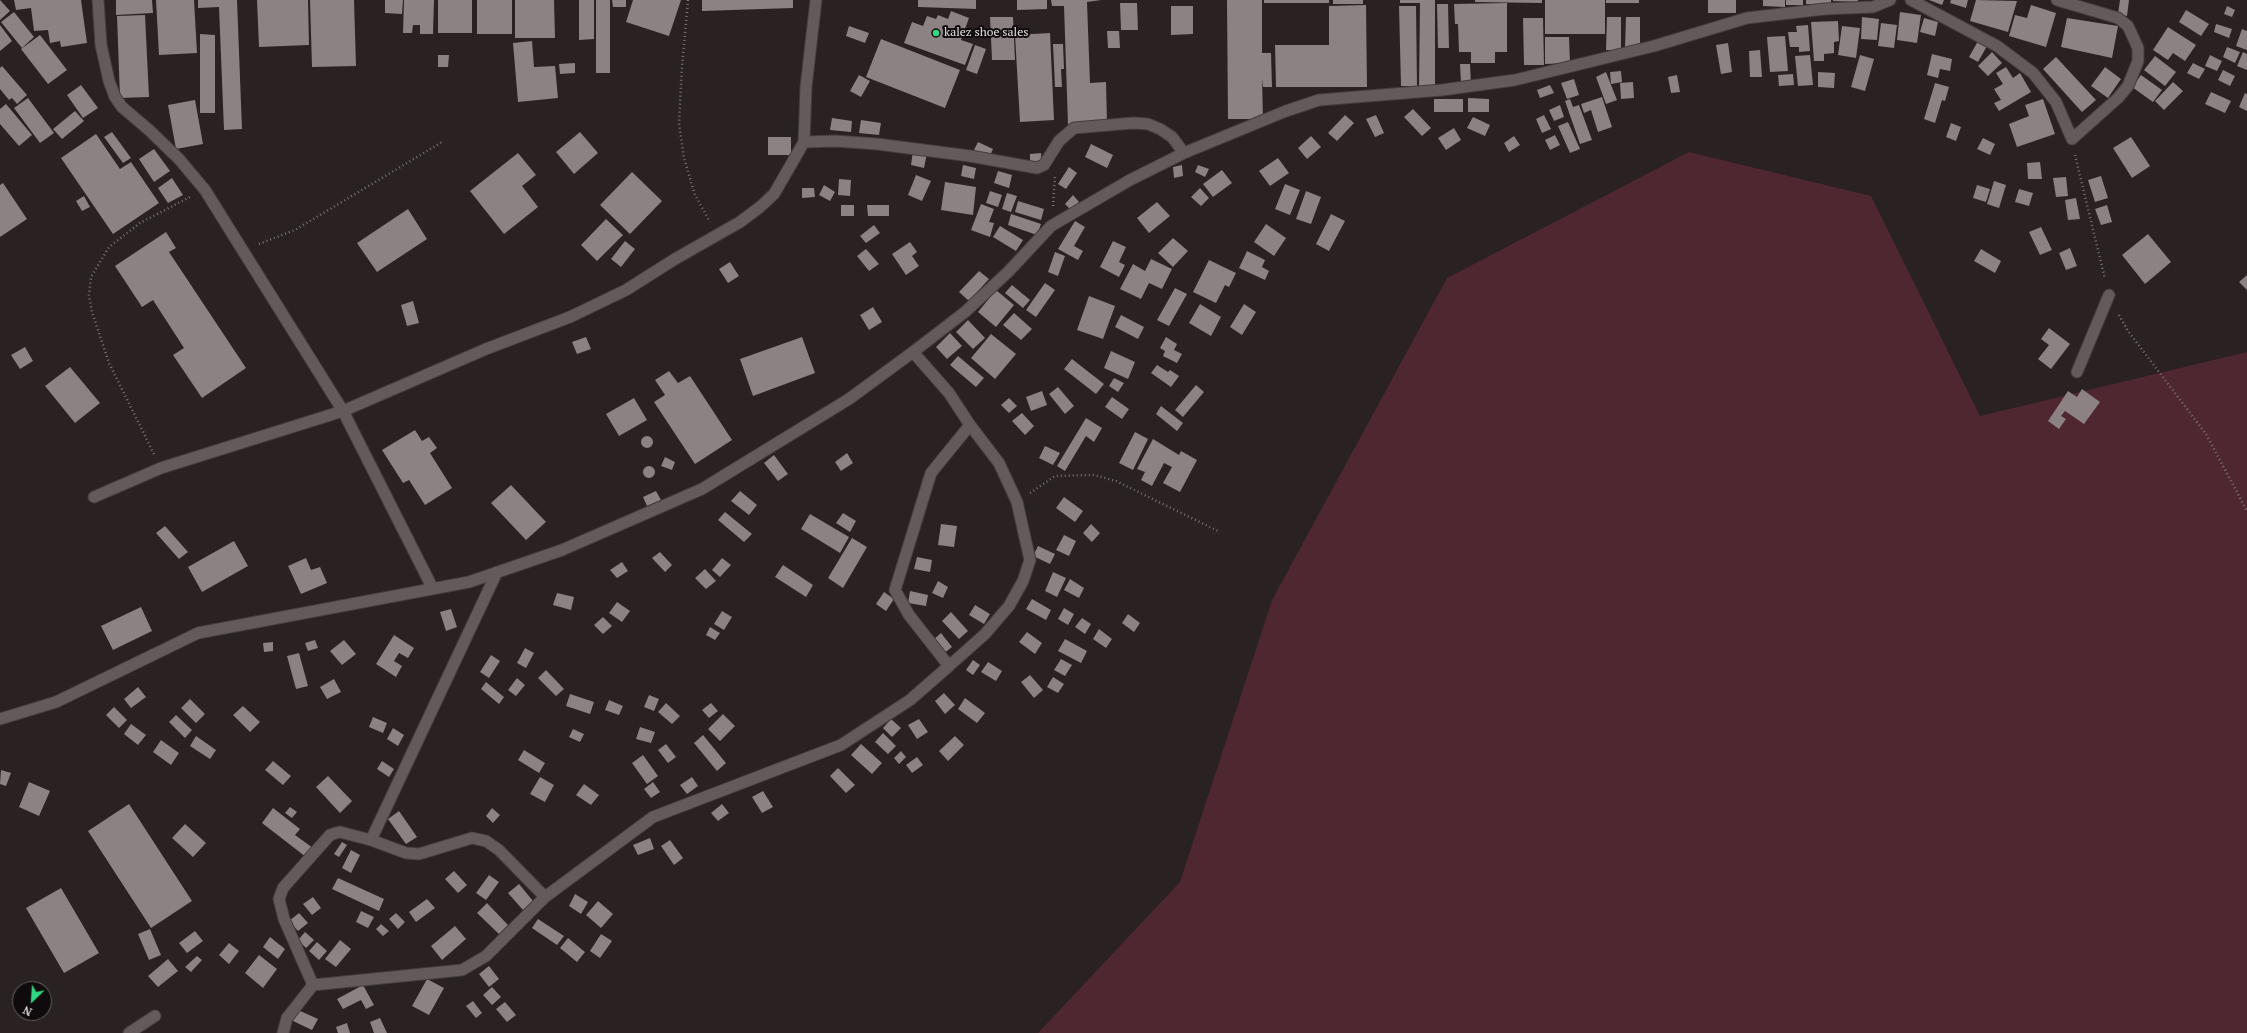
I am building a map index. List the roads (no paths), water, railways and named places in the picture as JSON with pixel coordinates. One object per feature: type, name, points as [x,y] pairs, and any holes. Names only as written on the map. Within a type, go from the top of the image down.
[{"type":"street","points":[[98,0],[101,45],[109,81],[115,97],[122,107],[149,130],[179,160],[205,190],[343,411],[433,589]]},
{"type":"street","points":[[94,497],[161,468],[343,411],[486,349],[577,313],[626,290],[717,234],[740,222],[774,194],[804,142],[806,87],[816,0]]},
{"type":"street","points":[[0,718],[56,702],[198,633],[469,582],[562,550],[702,489],[849,399],[913,352],[965,312],[1010,271],[1051,226],[1130,180],[1184,153],[1286,111],[1319,100],[1442,90],[1515,80],[1654,46],[1747,18],[1825,8],[1873,7],[1890,0]]},
{"type":"street","points":[[1911,0],[1998,46],[2033,73],[2056,102],[2072,139],[2118,98],[2128,86],[2138,61],[2138,48],[2128,26],[2118,18],[2057,0]]},
{"type":"street","points":[[804,142],[835,141],[877,144],[970,156],[1037,168],[1044,165],[1059,141],[1074,128],[1133,123],[1148,124],[1160,129],[1172,137],[1184,153]]},
{"type":"street","points":[[2078,372],[2109,295]]},
{"type":"street","points":[[283,1033],[287,1018],[313,985],[462,970],[486,956],[545,897],[653,817],[841,744],[910,700],[985,634],[1009,606],[1023,581],[1030,560],[1017,502],[999,463],[970,425],[949,393],[913,352]]},
{"type":"street","points":[[949,666],[909,615],[895,590],[931,473],[970,425]]},
{"type":"street","points":[[371,840],[497,572]]},
{"type":"street","points":[[313,985],[280,908],[279,898],[283,888],[330,835],[340,832],[371,840],[406,853],[419,854],[472,838],[486,841],[499,850],[545,897]]},
{"type":"street","points":[[129,1033],[155,1016]]},
{"type":"place","name":"kalez shoe sales","points":[[936,33]]}]
